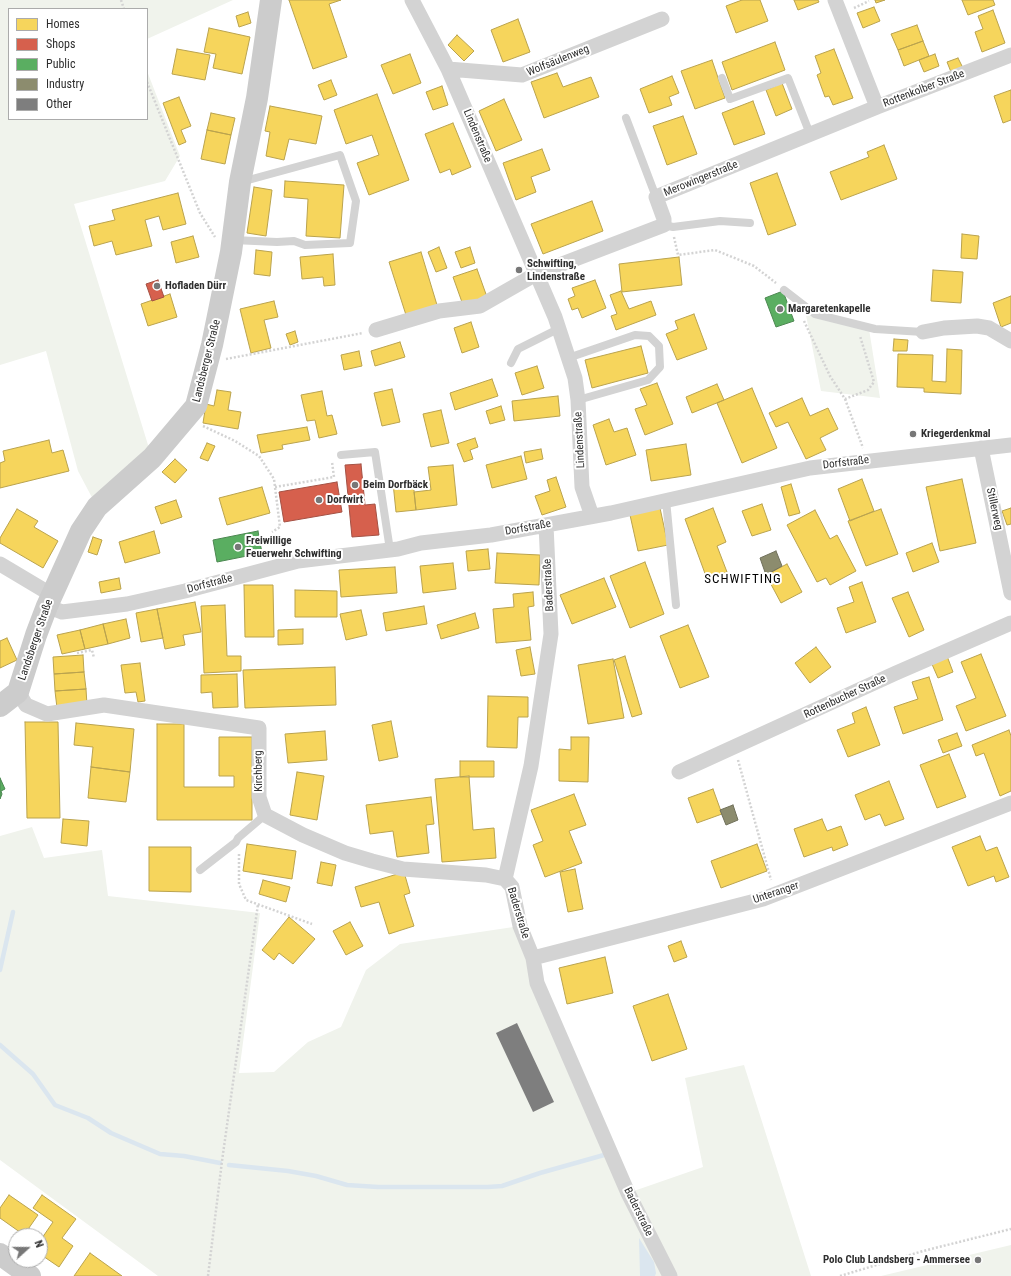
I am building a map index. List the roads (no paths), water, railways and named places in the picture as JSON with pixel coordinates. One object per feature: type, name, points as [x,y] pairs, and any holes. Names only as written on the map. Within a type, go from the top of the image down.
[{"type":"street","name":"Lindenstraße","points":[[412,0],[448,69],[558,329],[575,378],[578,400],[582,487],[592,516]]},
{"type":"street","name":"Rottenkolber Straße","points":[[835,0],[877,107],[1011,55]]},
{"type":"street","name":"Landsberger Straße","points":[[18,692],[36,635],[49,601],[81,531],[97,507],[152,458],[196,406],[208,360],[232,246],[240,182],[272,2]]},
{"type":"street","name":"Wolfsäulenweg","points":[[448,69],[522,75],[662,19]]},
{"type":"street","name":"Merowingerstraße","points":[[664,225],[664,219],[656,197],[877,107]]},
{"type":"street","points":[[376,330],[439,311],[480,306],[536,274],[664,225]]},
{"type":"street","points":[[924,332],[944,328],[977,326],[989,328],[1011,341]]},
{"type":"street","name":"Dorfstraße","points":[[0,564],[62,612],[127,604],[185,591],[298,561],[390,550],[436,541],[491,535],[546,526],[810,468],[1011,445]]},
{"type":"street","name":"Stillerweg","points":[[981,448],[1011,594]]},
{"type":"street","name":"Baderstraße","points":[[546,526],[551,634],[531,766],[505,879],[512,887],[520,926],[533,958],[537,983],[628,1193],[670,1276]]},
{"type":"street","name":"Rottenbucher Straße","points":[[679,772],[896,673],[1011,623]]},
{"type":"street","points":[[0,706],[18,692]]},
{"type":"street","name":"Kirchberg","points":[[18,692],[26,705],[47,714],[104,705],[259,728],[259,797],[265,815]]},
{"type":"street","name":"Unteranger","points":[[533,958],[763,899],[1011,803]]},
{"type":"street","points":[[265,815],[303,835],[345,853],[372,861],[403,869],[486,874],[505,879]]},
{"type":"street","points":[[0,1254],[30,1276]]},
{"type":"lane","points":[[722,78],[730,99],[788,78],[810,134]]},
{"type":"lane","points":[[626,118],[656,197]]},
{"type":"lane","points":[[232,246],[294,241],[305,245],[350,243],[356,201],[340,155],[240,182]]},
{"type":"lane","points":[[664,225],[673,227],[720,221],[750,223]]},
{"type":"lane","points":[[784,290],[815,314],[875,329],[924,332]]},
{"type":"lane","points":[[511,362],[518,349],[558,329]]},
{"type":"lane","points":[[568,358],[635,335],[649,336],[659,346],[660,367],[648,380],[578,400]]},
{"type":"lane","points":[[341,455],[376,452],[390,550]]},
{"type":"lane","points":[[666,500],[676,605]]},
{"type":"lane","points":[[200,870],[236,842],[238,838],[265,815]]},
{"type":"waterway","points":[[0,970],[13,912]]},
{"type":"waterway","points":[[0,1045],[33,1074],[55,1105],[88,1118],[111,1133],[160,1154],[184,1156],[220,1163]]},
{"type":"waterway","points":[[229,1165],[288,1171],[316,1176],[347,1185],[378,1187],[488,1187],[502,1186],[540,1173],[604,1155]]},
{"type":"place","name":"Schwifting, Lindenstraße","points":[[519,270]]},
{"type":"place","name":"Hofladen Dürr","points":[[157,286]]},
{"type":"place","name":"Margaretenkapelle","points":[[780,309]]},
{"type":"place","name":"Kriegerdenkmal","points":[[913,434]]},
{"type":"place","name":"Beim Dorfbäck","points":[[355,485]]},
{"type":"place","name":"Dorfwirt","points":[[319,500]]},
{"type":"place","name":"Freiwillige Feuerwehr Schwifting","points":[[238,547]]},
{"type":"place","name":"Polo Club Landsberg - Ammersee","points":[[978,1260]]},
{"type":"district","name":"SCHWIFTING","points":[[743,580]]}]
